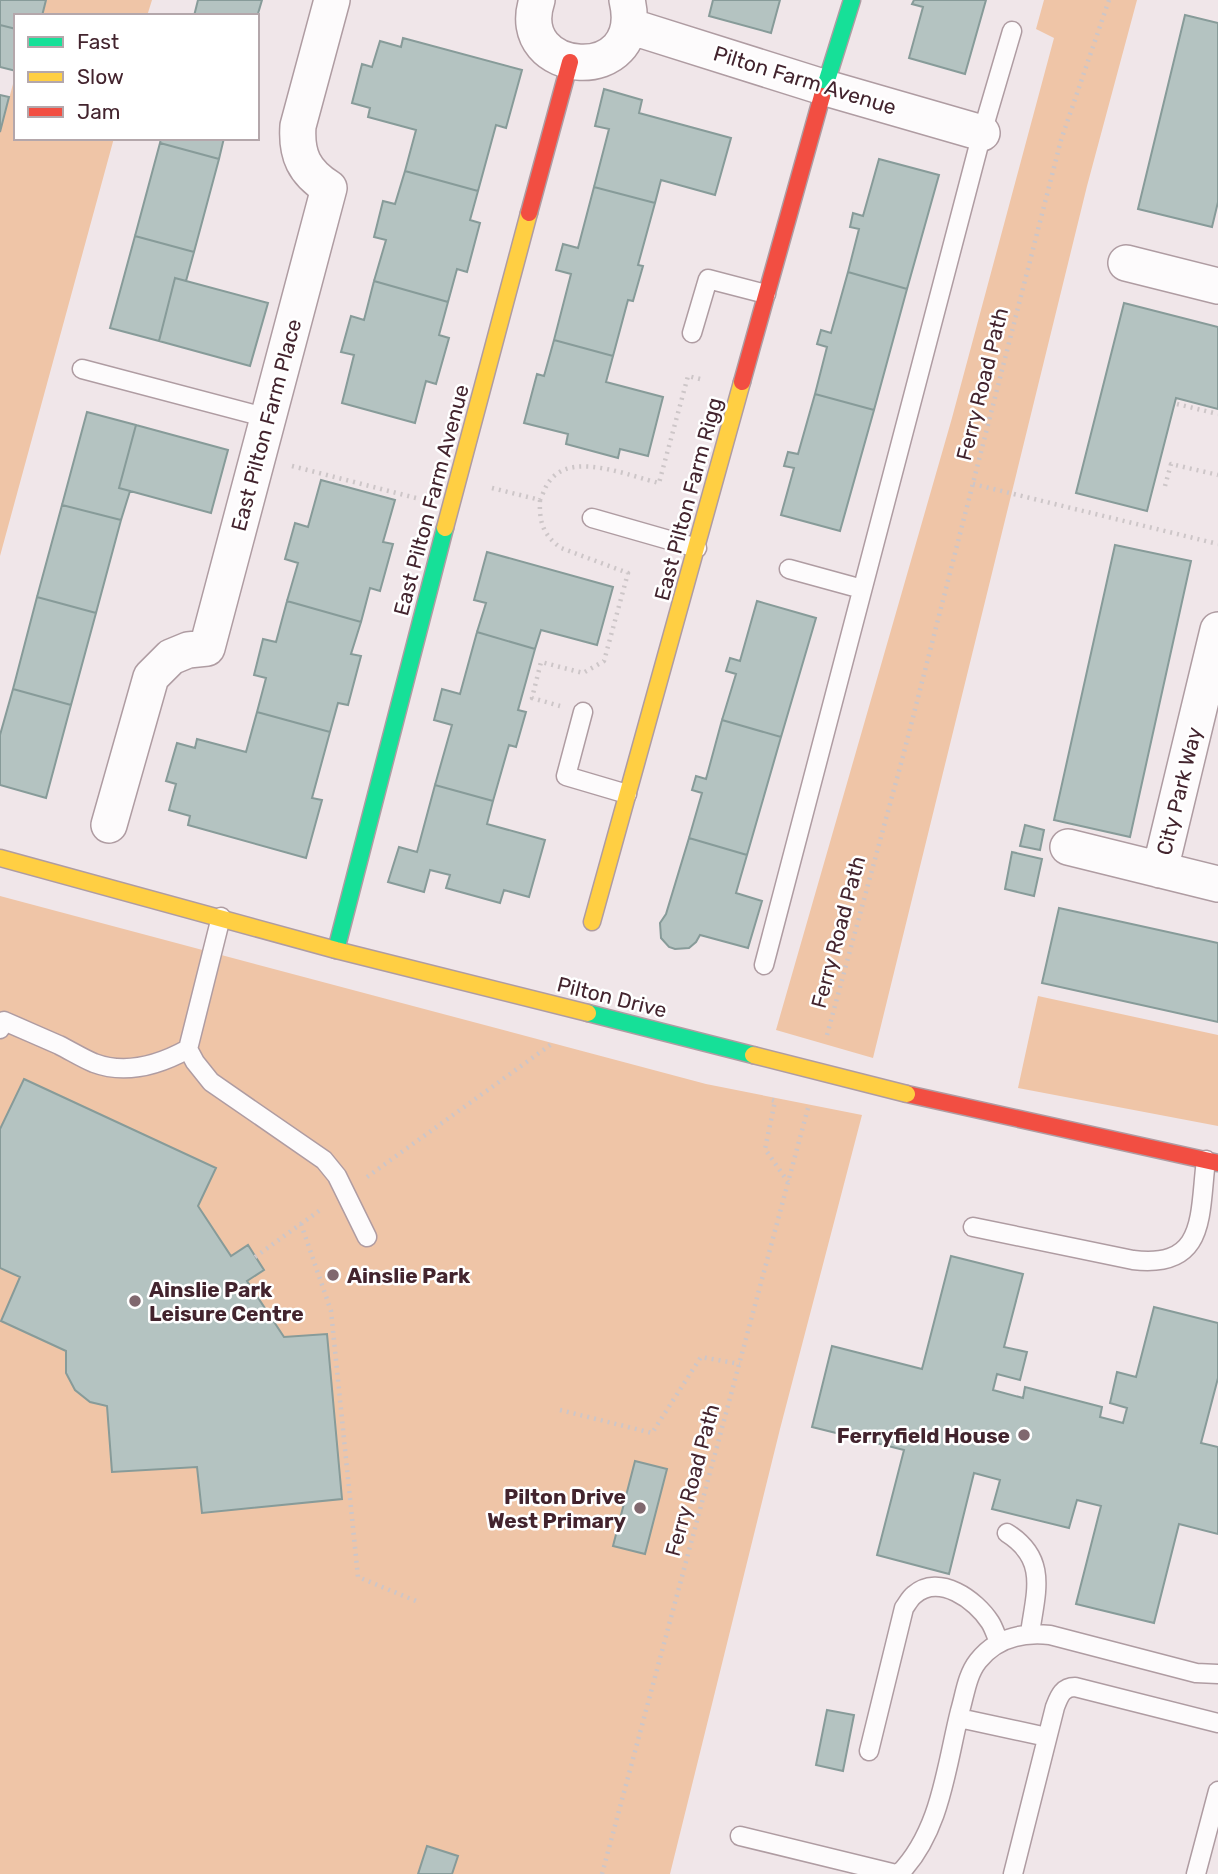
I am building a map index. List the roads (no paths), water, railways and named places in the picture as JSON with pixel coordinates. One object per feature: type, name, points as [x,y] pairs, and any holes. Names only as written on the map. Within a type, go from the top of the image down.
[{"type":"street","name":"East Pilton Farm Place","points":[[109,825],[151,677],[171,657],[188,650],[207,648],[329,188],[308,170],[299,155],[297,143],[298,126],[332,0]]},
{"type":"street","name":"East Pilton Farm Rigg","points":[[592,922],[812,128],[852,0]]},
{"type":"street","points":[[528,2],[538,35],[546,47],[570,62]]},
{"type":"street","name":"Pilton Farm Avenue","points":[[570,62],[585,64],[607,56],[623,41],[628,13],[826,88],[982,133]]},
{"type":"street","name":"East Pilton Farm Avenue","points":[[336,950],[450,507],[570,62]]},
{"type":"street","points":[[1126,263],[1218,286]]},
{"type":"street","name":"City Park Way","points":[[1160,870],[1218,631]]},
{"type":"street","name":"City Park Way","points":[[1068,847],[1218,884]]},
{"type":"street","name":"Pilton Drive","points":[[0,858],[336,950],[907,1094],[1212,1162]]},
{"type":"lane","points":[[764,965],[982,133],[1012,31]]},
{"type":"lane","points":[[692,333],[708,279],[766,294]]},
{"type":"lane","points":[[82,369],[268,418]]},
{"type":"lane","points":[[592,518],[697,548]]},
{"type":"lane","points":[[789,569],[862,589]]},
{"type":"lane","points":[[583,712],[566,776],[627,794]]},
{"type":"lane","points":[[221,917],[188,1048],[211,1082],[324,1160],[346,1192],[367,1237]]},
{"type":"lane","points":[[0,1028],[4,1021],[94,1063],[116,1068],[152,1065],[170,1059],[188,1048]]},
{"type":"lane","points":[[974,1227],[1133,1260],[1168,1260],[1180,1256],[1191,1243],[1198,1226],[1212,1162]]},
{"type":"lane","points":[[1007,1533],[1028,1550],[1036,1568],[1036,1596],[1030,1633]]},
{"type":"lane","points":[[869,1751],[904,1608],[914,1595],[926,1588],[940,1587],[955,1591],[980,1610],[999,1643]]},
{"type":"lane","points":[[740,1836],[897,1874],[914,1858],[929,1831],[949,1764],[969,1678],[977,1662],[999,1643],[1014,1636],[1030,1633],[1050,1635],[1195,1673],[1218,1674]]},
{"type":"lane","points":[[1013,1874],[1059,1696],[1069,1687],[1218,1723]]},
{"type":"lane","points":[[959,1718],[1047,1737]]},
{"type":"lane","points":[[1196,1874],[1218,1790]]},
{"type":"place","name":"Ainslie Park","points":[[333,1275]]},
{"type":"place","name":"Ainslie Park Leisure Centre","points":[[135,1301]]},
{"type":"place","name":"Ferryfield House","points":[[1024,1435]]},
{"type":"place","name":"Pilton Drive West Primary","points":[[640,1508]]}]
